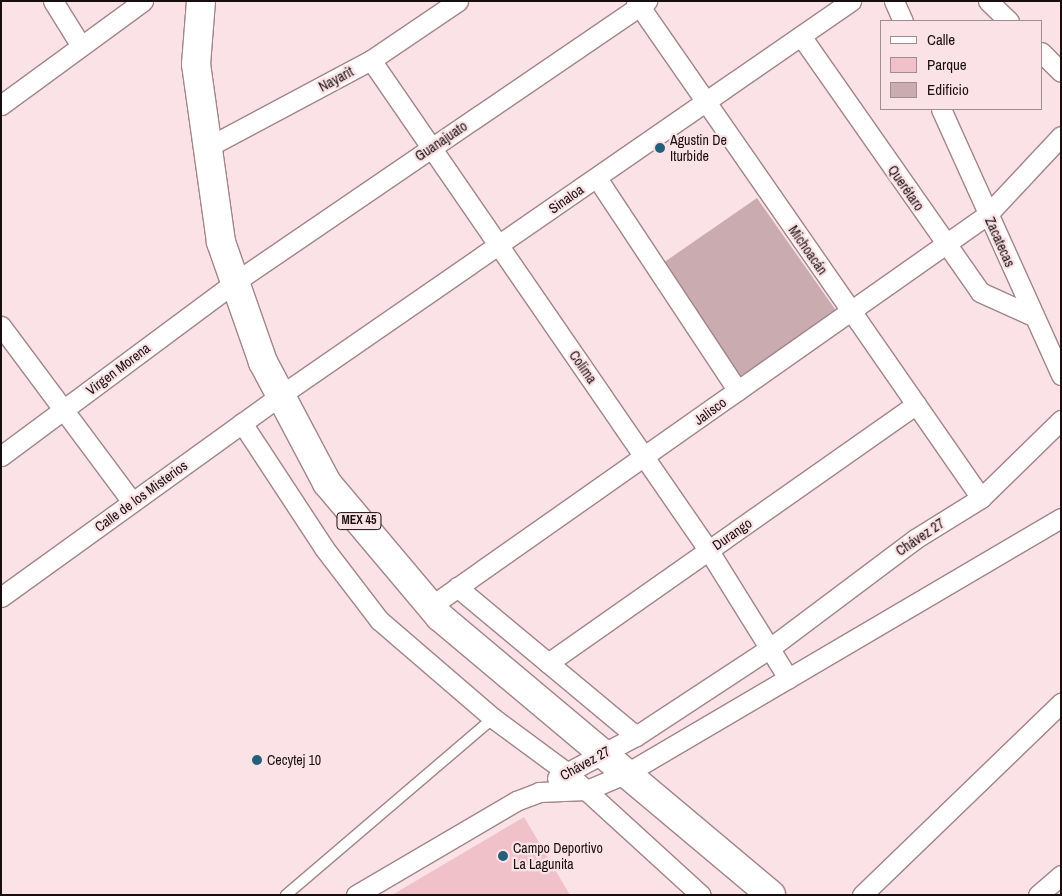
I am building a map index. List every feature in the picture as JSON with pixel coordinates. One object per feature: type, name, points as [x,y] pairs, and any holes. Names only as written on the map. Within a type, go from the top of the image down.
[{"type":"main road","name":"MEX 45","points":[[201,1],[196,64],[222,242],[262,362],[327,483],[431,606],[771,895]]},
{"type":"street","points":[[53,1],[81,46]]},
{"type":"street","points":[[1,105],[143,1]]},
{"type":"street","name":"Nayarit","points":[[208,147],[370,60],[458,1]]},
{"type":"street","name":"Sinaloa","points":[[281,396],[850,1]]},
{"type":"street","points":[[894,1],[903,20]]},
{"type":"street","points":[[988,1],[1008,20]]},
{"type":"street","name":"Michoacán","points":[[641,3],[704,104],[981,498]]},
{"type":"street","name":"Guanajuato","points":[[235,282],[641,3]]},
{"type":"street","name":"Querétaro","points":[[801,36],[980,292],[1033,316]]},
{"type":"street","points":[[1042,53],[1061,72]]},
{"type":"street","name":"Colima","points":[[370,60],[709,551],[788,678]]},
{"type":"street","name":"Zacatecas","points":[[941,110],[987,215],[1061,375]]},
{"type":"street","name":"Jalisco","points":[[431,606],[645,458],[944,243],[987,215],[1061,136]]},
{"type":"street","points":[[597,178],[738,391]]},
{"type":"street","name":"Virgen Morena","points":[[1,456],[235,282]]},
{"type":"street","points":[[1,326],[132,502]]},
{"type":"street","name":"Calle de los Misterios","points":[[1,597],[281,396]]},
{"type":"street","name":"Durango","points":[[548,663],[916,404]]},
{"type":"street","name":"Chávez 27","points":[[539,792],[565,771],[636,736],[770,648],[916,539],[981,498],[1061,420]]},
{"type":"street","points":[[242,423],[324,548],[379,620],[493,718],[565,771],[701,895]]},
{"type":"street","name":"Chávez 27","points":[[539,792],[587,790],[627,773],[1061,518]]},
{"type":"street","points":[[457,588],[636,736]]},
{"type":"street","points":[[862,895],[1061,703]]},
{"type":"street","points":[[356,895],[516,801],[539,792]]},
{"type":"street","points":[[1038,895],[1061,875]]},
{"type":"lane","points":[[286,895],[493,718]]},
{"type":"green space","name":"Campo Deportivo La Lagunita","points":[[524,817],[570,895],[392,895]]},
{"type":"building","points":[[757,198],[837,312],[739,377],[663,263]]},
{"type":"place","name":"Agustin De Iturbide","points":[[660,148]]},
{"type":"place","name":"Cecytej 10","points":[[257,760]]},
{"type":"place","name":"Campo Deportivo La Lagunita","points":[[503,856]]}]
